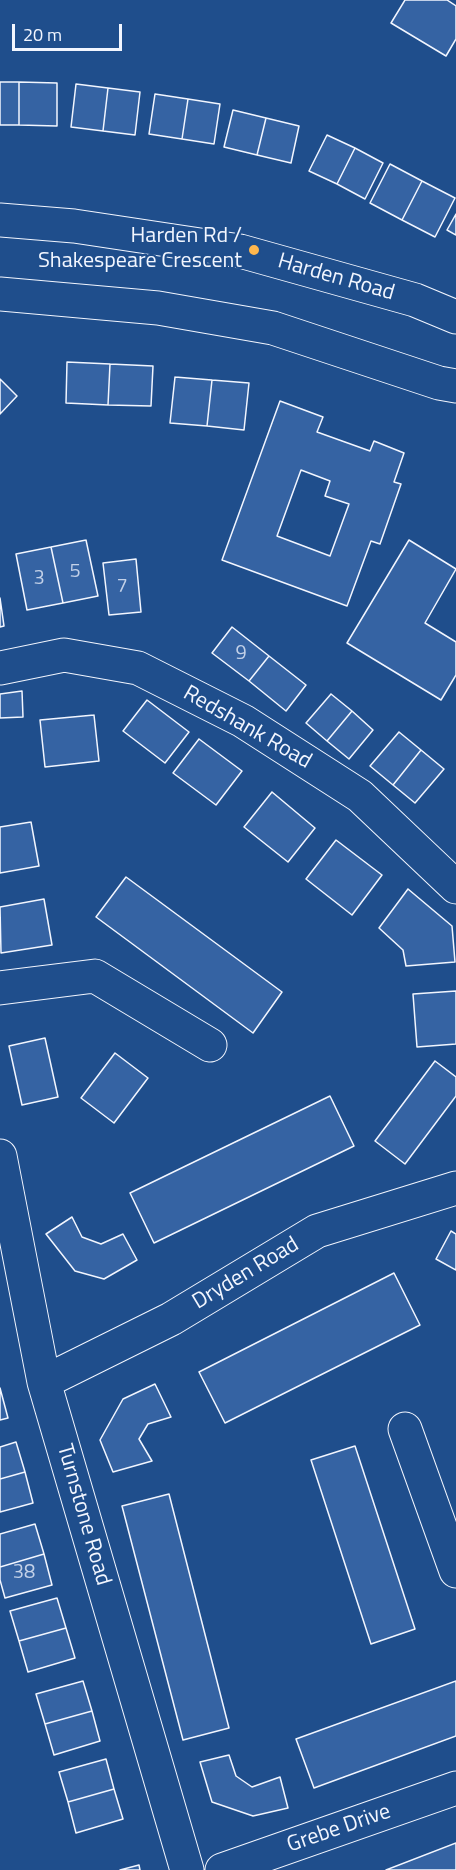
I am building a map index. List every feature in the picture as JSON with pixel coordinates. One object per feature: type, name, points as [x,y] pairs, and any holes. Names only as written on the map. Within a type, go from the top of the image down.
[{"type":"street","name":"Harden Road","points":[[0,220],[74,226],[240,251],[415,300],[456,317]]},
{"type":"street","points":[[0,294],[158,308],[273,328],[438,383],[456,386]]},
{"type":"street","name":"Redshank Road","points":[[0,668],[64,655],[138,668],[243,721],[360,796],[456,887]]},
{"type":"street","points":[[0,988],[94,975],[210,1045]]},
{"type":"street","name":"Turnstone Road","points":[[0,1156],[44,1382],[187,1870]]},
{"type":"street","name":"Dryden Road","points":[[44,1382],[171,1318],[317,1232],[456,1188]]},
{"type":"street","points":[[405,1429],[449,1528],[456,1571]]},
{"type":"street","name":"Grebe Drive","points":[[222,1870],[456,1788]]},
{"type":"building","points":[[405,0],[447,0],[456,6],[456,39],[446,56],[391,23]]},
{"type":"building","points":[[0,82],[19,82],[19,125],[0,125]]},
{"type":"building","points":[[19,82],[57,83],[57,126],[19,125]]},
{"type":"building","points":[[76,84],[108,88],[103,131],[71,127]]},
{"type":"building","points":[[108,88],[140,92],[135,135],[103,131]]},
{"type":"building","points":[[155,94],[188,99],[182,139],[149,134]]},
{"type":"building","points":[[188,99],[220,104],[214,144],[182,139]]},
{"type":"building","points":[[233,110],[266,118],[257,155],[224,147]]},
{"type":"building","points":[[266,118],[299,126],[291,163],[257,155]]},
{"type":"building","points":[[327,135],[355,148],[337,184],[309,171]]},
{"type":"building","points":[[355,148],[383,163],[365,199],[337,184]]},
{"type":"building","points":[[390,164],[422,181],[402,220],[370,203]]},
{"type":"building","points":[[422,181],[455,198],[435,237],[402,220]]},
{"type":"building","points":[[456,214],[456,235],[447,230]]},
{"type":"building","points":[[67,362],[110,364],[108,405],[66,403]]},
{"type":"building","points":[[110,364],[153,366],[151,406],[108,405]]},
{"type":"building","points":[[175,377],[212,380],[207,426],[170,423]]},
{"type":"building","points":[[0,379],[17,396],[0,414]]},
{"type":"building","points":[[212,380],[249,383],[244,430],[207,426]]},
{"type":"building","points":[[280,401],[323,417],[317,432],[370,451],[374,441],[404,453],[394,482],[401,484],[380,544],[371,541],[347,606],[222,560]],"holes":[[[301,470],[330,481],[325,496],[349,504],[330,556],[277,536]]]},
{"type":"building","points":[[86,540],[98,596],[63,603],[51,547]]},
{"type":"building","points":[[409,540],[456,569],[425,623],[456,642],[456,675],[441,700],[347,643]]},
{"type":"building","points":[[51,547],[63,603],[27,610],[16,554]]},
{"type":"building","points":[[136,559],[141,612],[109,615],[103,563]]},
{"type":"building","points":[[0,598],[4,626],[0,627]]},
{"type":"building","points":[[232,627],[269,656],[249,681],[212,653]]},
{"type":"building","points":[[269,656],[306,685],[286,711],[249,681]]},
{"type":"building","points":[[22,691],[23,717],[0,718],[0,694]]},
{"type":"building","points":[[331,694],[352,711],[327,741],[306,723]]},
{"type":"building","points":[[147,700],[189,732],[165,763],[123,731]]},
{"type":"building","points":[[352,711],[373,730],[349,759],[327,741]]},
{"type":"building","points":[[94,715],[99,761],[45,767],[40,720]]},
{"type":"building","points":[[399,732],[421,750],[393,785],[370,766]]},
{"type":"building","points":[[199,739],[242,771],[216,805],[173,773]]},
{"type":"building","points":[[421,750],[444,769],[415,803],[393,785]]},
{"type":"building","points":[[272,792],[315,828],[288,862],[244,827]]},
{"type":"building","points":[[31,822],[39,866],[0,873],[0,827]]},
{"type":"building","points":[[336,840],[382,875],[352,915],[306,879]]},
{"type":"building","points":[[126,877],[282,992],[253,1033],[96,917]]},
{"type":"building","points":[[408,889],[452,926],[455,962],[406,966],[403,950],[379,928]]},
{"type":"building","points":[[44,899],[52,945],[1,953],[0,907]]},
{"type":"building","points":[[456,991],[456,1044],[417,1047],[413,994]]},
{"type":"building","points":[[45,1038],[58,1097],[22,1105],[9,1046]]},
{"type":"building","points":[[115,1053],[148,1078],[114,1123],[81,1098]]},
{"type":"building","points":[[435,1061],[456,1077],[456,1096],[405,1164],[375,1141]]},
{"type":"building","points":[[330,1096],[354,1146],[154,1243],[130,1193]]},
{"type":"building","points":[[72,1217],[82,1237],[101,1244],[123,1234],[137,1260],[104,1279],[75,1271],[46,1234]]},
{"type":"building","points":[[451,1231],[456,1234],[456,1270],[436,1259]]},
{"type":"building","points":[[394,1273],[420,1325],[225,1423],[199,1372]]},
{"type":"building","points":[[155,1384],[171,1417],[148,1424],[139,1439],[152,1461],[113,1472],[100,1440],[123,1399]]},
{"type":"building","points":[[0,1388],[8,1418],[0,1420]]},
{"type":"building","points":[[16,1442],[25,1472],[0,1479],[0,1447]]},
{"type":"building","points":[[355,1446],[415,1629],[371,1644],[311,1460]]},
{"type":"building","points":[[25,1472],[33,1503],[0,1512],[0,1479]]},
{"type":"building","points":[[169,1494],[229,1728],[183,1740],[122,1506]]},
{"type":"building","points":[[35,1524],[44,1554],[0,1567],[0,1534]]},
{"type":"building","points":[[44,1554],[52,1585],[5,1598],[0,1580],[0,1567]]},
{"type":"building","points":[[57,1598],[66,1628],[19,1641],[10,1611]]},
{"type":"building","points":[[66,1628],[75,1658],[28,1672],[19,1641]]},
{"type":"building","points":[[83,1681],[92,1711],[45,1724],[36,1694]]},
{"type":"building","points":[[456,1681],[456,1736],[314,1788],[296,1739]]},
{"type":"building","points":[[92,1711],[100,1741],[54,1755],[45,1724]]},
{"type":"building","points":[[229,1755],[236,1776],[252,1787],[280,1777],[288,1808],[253,1816],[212,1802],[200,1762]]},
{"type":"building","points":[[106,1759],[114,1789],[68,1802],[59,1772]]},
{"type":"building","points":[[114,1789],[123,1819],[76,1833],[68,1802]]},
{"type":"building","points":[[456,1843],[456,1870],[386,1870]]},
{"type":"building","points":[[139,1865],[140,1870],[120,1870]]},
{"type":"place","name":"Harden Rd / Shakespeare Crescent","points":[[254,250]]}]
